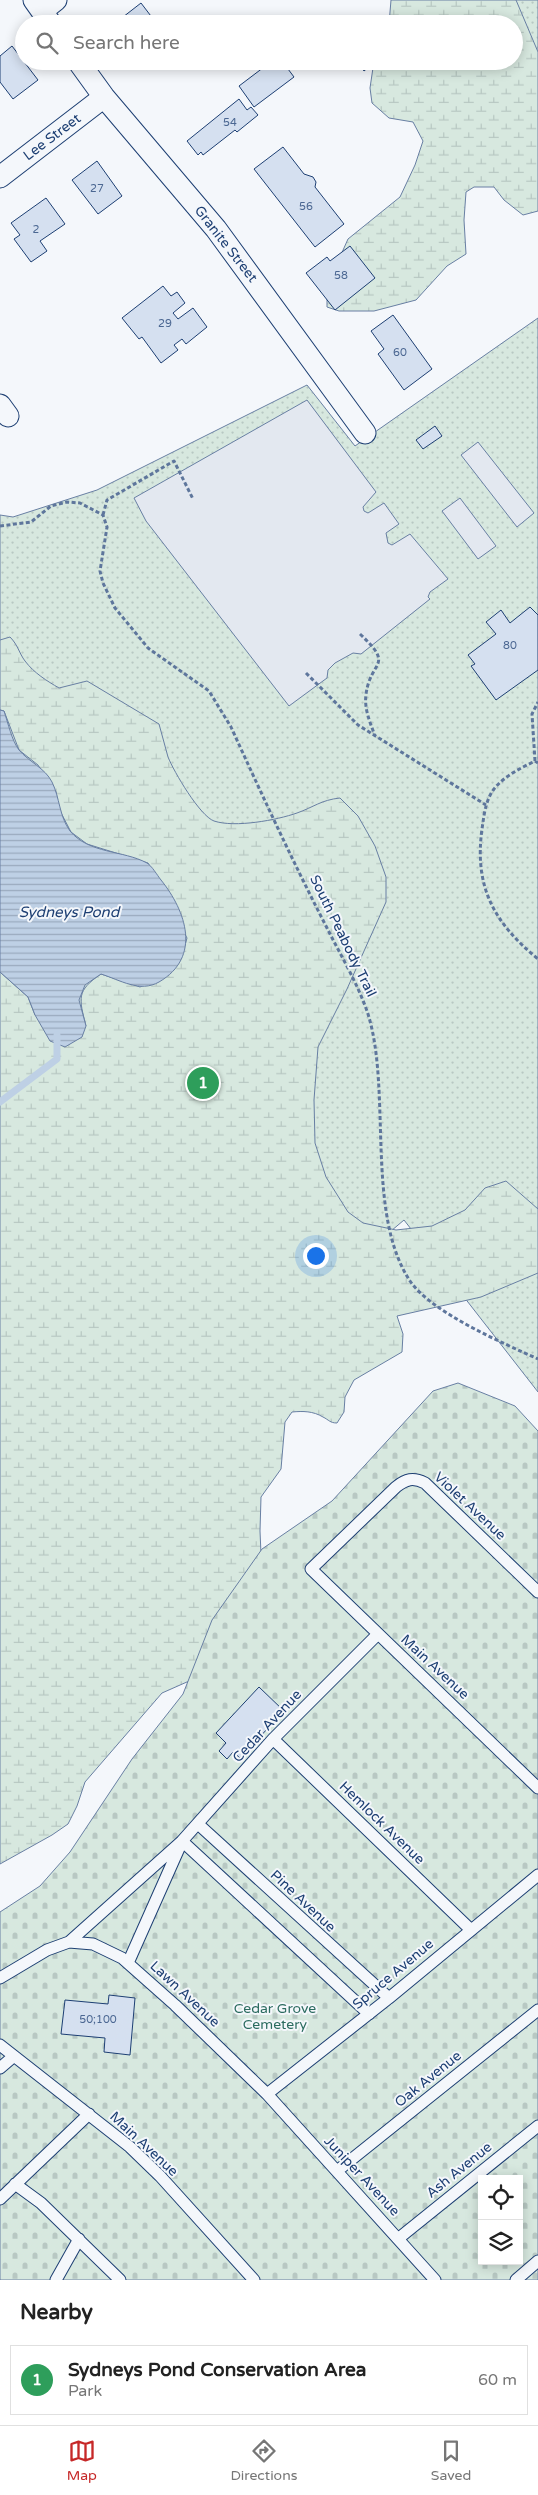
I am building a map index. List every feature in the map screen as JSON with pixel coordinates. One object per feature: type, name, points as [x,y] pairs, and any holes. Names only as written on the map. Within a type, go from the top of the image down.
[{"type":"street","name":"Granite Street","points":[[84,70],[104,98],[216,229],[365,433]]},
{"type":"street","name":"Lee Street","points":[[0,177],[104,98]]},
{"type":"lane","name":"Violet Avenue","points":[[311,1569],[396,1487],[405,1480],[415,1479],[425,1483],[538,1592]]},
{"type":"lane","name":"Main Avenue","points":[[311,1569],[538,1788]]},
{"type":"lane","name":"Cedar Avenue","points":[[0,1978],[52,1948],[68,1942],[182,1841],[273,1739],[378,1634]]},
{"type":"lane","name":"Hemlock Avenue","points":[[273,1739],[470,1929]]},
{"type":"lane","name":"Pine Avenue","points":[[198,1824],[389,1998]]},
{"type":"lane","name":"Cedar Avenue","points":[[128,1963],[182,1841]]},
{"type":"lane","points":[[182,1841],[369,2014]]},
{"type":"lane","name":"Spruce Avenue","points":[[266,2094],[389,1998],[470,1929],[538,1875]]},
{"type":"lane","name":"Lawn Avenue","points":[[68,1942],[93,1944],[128,1963],[266,2094]]},
{"type":"lane","name":"Oak Avenue","points":[[337,2171],[538,2010]]},
{"type":"lane","name":"Main Avenue","points":[[0,2045],[130,2147],[160,2176],[254,2280]]},
{"type":"lane","points":[[0,2068],[14,2056]]},
{"type":"lane","name":"Juniper Avenue","points":[[266,2094],[399,2238],[435,2280]]},
{"type":"lane","points":[[0,2199],[89,2114]]},
{"type":"lane","name":"Ash Avenue","points":[[399,2238],[538,2126]]},
{"type":"lane","points":[[16,2184],[41,2203],[120,2280]]},
{"type":"lane","points":[[56,2280],[79,2240]]},
{"type":"lane","points":[[516,2280],[538,2261]]},
{"type":"path","points":[[0,526],[31,522],[51,506],[67,502],[80,503],[102,515],[107,500],[174,461],[194,500]]},
{"type":"path","name":"South Peabody Trail","points":[[102,515],[107,527],[100,571],[103,583],[115,608],[148,648],[203,685],[213,696],[231,727],[368,1014],[377,1071],[388,1220],[396,1250],[410,1280],[422,1294],[483,1334],[538,1359]]},
{"type":"path","points":[[360,634],[376,649],[380,656],[377,669],[366,692],[365,704],[376,737]]},
{"type":"path","points":[[306,673],[358,726],[486,805]]},
{"type":"path","points":[[538,702],[532,714],[536,762],[515,772],[494,789],[486,805],[480,850],[481,872],[486,895],[510,935],[538,959]]},
{"type":"green space","points":[[391,0],[516,0],[522,15],[390,15]]},
{"type":"green space","points":[[477,0],[538,0],[538,102],[519,70],[523,70],[523,15],[500,15]]},
{"type":"green space","points":[[523,17],[538,52],[538,211],[523,215],[504,200],[494,187],[474,187],[466,192],[464,220],[466,254],[447,266],[416,300],[374,311],[339,311],[327,307],[327,286],[348,239],[400,197],[415,165],[423,141],[413,122],[389,118],[372,103],[370,88],[373,70],[523,70]]},
{"type":"green space","points":[[538,318],[538,1392],[404,1220],[0,1562],[0,515],[13,517],[97,490],[307,385],[355,446]]},
{"type":"green space","points":[[10,637],[32,669],[59,688],[87,681],[159,724],[168,757],[176,773],[195,803],[214,821],[233,824],[289,816],[323,802],[340,798],[358,816],[375,846],[386,877],[386,902],[347,989],[318,1047],[314,1100],[315,1143],[326,1177],[348,1212],[363,1223],[396,1230],[432,1226],[465,1210],[485,1188],[506,1181],[538,1209],[538,1273],[481,1297],[397,1316],[403,1334],[402,1352],[354,1380],[345,1397],[344,1412],[337,1423],[312,1413],[292,1412],[285,1422],[281,1469],[261,1497],[262,1577],[205,1674],[162,1693],[85,1782],[77,1806],[68,1824],[0,1864],[0,972],[28,997],[35,1015],[86,1026],[81,1002],[83,991],[87,985],[101,974],[140,987],[171,970],[184,949],[187,938],[148,863],[87,844],[71,832],[59,809],[56,792],[38,765],[19,750],[4,711],[0,710],[0,640]]},
{"type":"green space","name":"Cedar Grove Cemetery","points":[[458,1383],[515,1406],[538,1431],[538,2280],[0,2280],[0,1912],[40,1886],[70,1852],[132,1759],[183,1694],[212,1620],[262,1549],[332,1501],[433,1391]]},
{"type":"shaded area","points":[[307,400],[376,492],[363,507],[364,511],[368,513],[384,503],[399,524],[386,533],[388,543],[392,545],[410,534],[448,579],[430,592],[428,597],[430,599],[361,654],[353,653],[335,663],[328,670],[327,678],[289,706],[146,521],[134,498]]},
{"type":"shaded area","points":[[478,442],[534,513],[517,527],[461,455]]},
{"type":"shaded area","points":[[460,498],[496,546],[478,559],[442,511]]},
{"type":"water","name":"Sydneys Pond","points":[[0,710],[4,711],[12,737],[19,750],[45,773],[52,782],[66,825],[70,831],[87,844],[96,848],[138,859],[149,864],[170,892],[183,919],[186,933],[185,947],[181,960],[172,972],[159,982],[152,985],[137,986],[101,974],[85,985],[79,1000],[86,1026],[82,1037],[65,1047],[50,1041],[35,1015],[28,997],[0,972]]},
{"type":"building","points":[[141,3],[150,15],[126,15]]},
{"type":"building","points":[[12,46],[15,50],[15,70],[30,70],[38,80],[13,99],[0,82],[0,56]]},
{"type":"building","points":[[260,70],[289,70],[294,77],[254,107],[239,86]]},
{"type":"building","points":[[239,99],[247,110],[251,107],[258,115],[203,155],[201,152],[198,155],[187,141]]},
{"type":"building","points":[[283,147],[304,174],[313,177],[316,182],[315,187],[344,224],[315,247],[254,169]]},
{"type":"building","points":[[97,161],[122,196],[98,214],[72,180]]},
{"type":"building","points":[[46,198],[65,224],[40,241],[47,251],[31,262],[14,239],[20,235],[11,223]]},
{"type":"building","points":[[350,246],[375,278],[335,310],[306,273],[327,257],[330,261]]},
{"type":"building","points":[[163,286],[171,296],[177,292],[185,303],[173,313],[178,319],[193,308],[207,327],[186,344],[182,339],[174,345],[178,350],[161,363],[142,337],[139,339],[122,318]]},
{"type":"building","points":[[393,315],[432,369],[404,390],[378,354],[384,349],[371,331]]},
{"type":"building","points":[[435,426],[442,436],[423,449],[416,440]]},
{"type":"building","points":[[530,607],[538,615],[538,670],[496,700],[471,666],[475,664],[468,655],[496,634],[486,622],[501,610],[510,623]]},
{"type":"building","points":[[259,1687],[284,1711],[240,1758],[233,1752],[227,1759],[219,1751],[226,1743],[216,1733]]},
{"type":"building","points":[[109,1995],[135,1998],[130,2055],[104,2052],[105,2038],[61,2034],[65,2000],[108,2004]]},
{"type":"waterway","points":[[0,1102],[57,1059],[57,1035]]},
{"type":"place","name":"Sydneys Pond Conservation Area","points":[[203,1083]]}]
